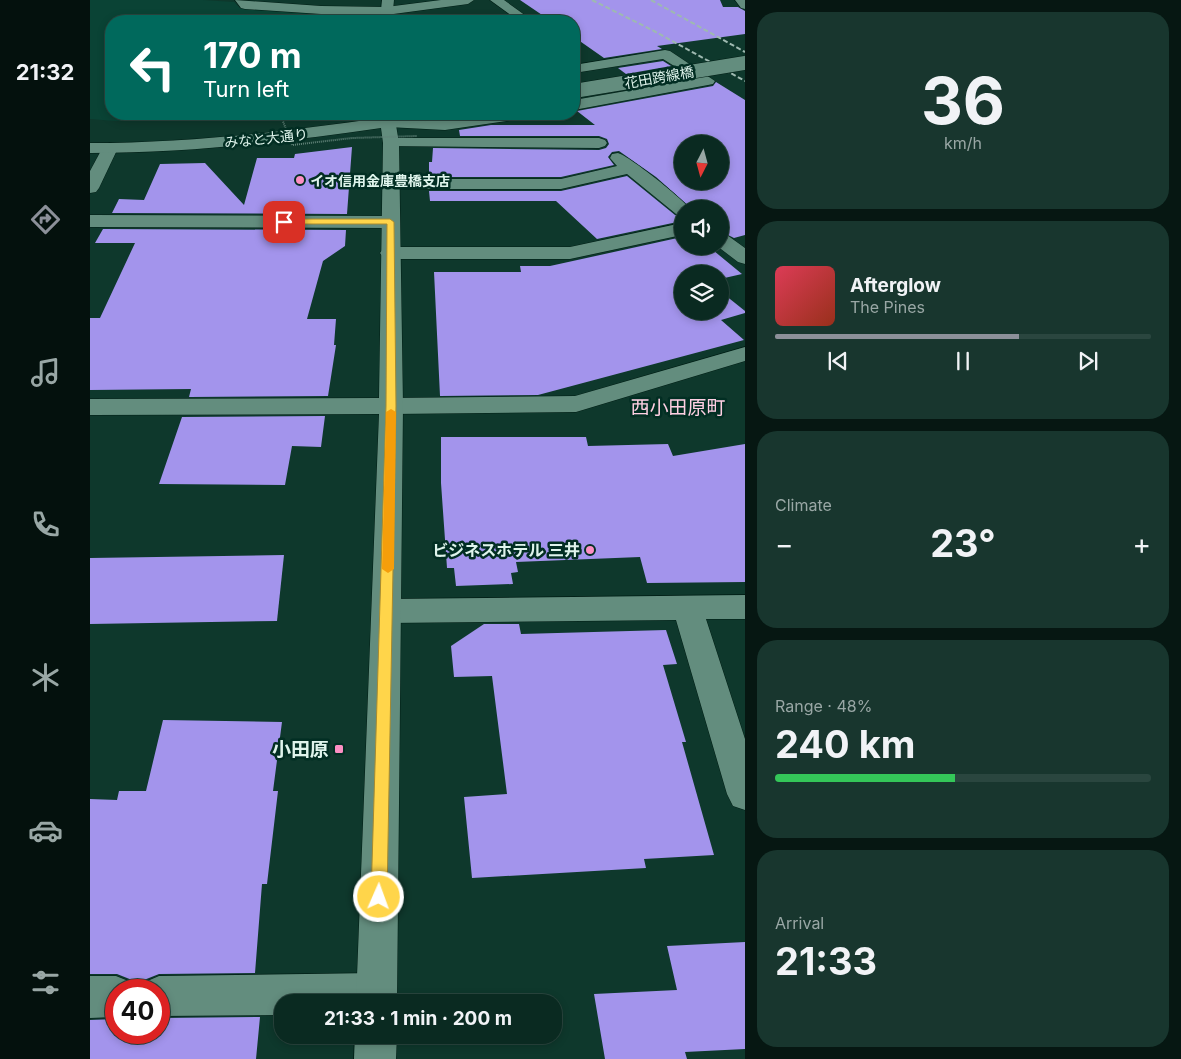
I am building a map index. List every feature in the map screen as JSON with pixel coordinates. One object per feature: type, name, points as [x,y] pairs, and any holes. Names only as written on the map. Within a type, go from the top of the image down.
[{"type":"street","points":[[241,0],[245,4],[254,5],[322,10],[386,11],[468,0]]},
{"type":"street","points":[[496,0],[518,15]]},
{"type":"street","points":[[741,0],[745,5]]},
{"type":"street","name":"花田跨線橋","points":[[580,80],[745,52]]},
{"type":"street","points":[[580,64],[594,66],[665,54],[708,80],[580,114]]},
{"type":"street","name":"花田跨線橋","points":[[580,90],[745,63]]},
{"type":"street","name":"みなと大通り","points":[[90,148],[195,145],[282,138],[391,126],[416,120]]},
{"type":"street","points":[[391,126],[445,125],[479,120]]},
{"type":"street","points":[[575,120],[599,143],[674,203]]},
{"type":"street","points":[[391,126],[599,143]]},
{"type":"street","points":[[376,994],[391,406],[391,126]]},
{"type":"street","name":"みなと大通り","points":[[90,133],[196,131],[262,127],[391,126]]},
{"type":"street","points":[[90,188],[110,148]]},
{"type":"street","points":[[391,184],[561,184],[631,168]]},
{"type":"street","points":[[90,221],[390,222]]},
{"type":"street","points":[[390,253],[570,253],[674,231]]},
{"type":"street","points":[[729,246],[745,258]]},
{"type":"street","points":[[90,407],[576,404],[745,354]]},
{"type":"street","points":[[387,611],[745,607]]},
{"type":"street","points":[[687,608],[745,794]]},
{"type":"street","points":[[170,996],[274,997]]},
{"type":"street","points":[[90,997],[105,997]]},
{"type":"street","points":[[375,1059],[376,1044]]},
{"type":"path","points":[[283,120],[292,145],[352,138],[391,126]]},
{"type":"shaded area","points":[[90,0],[203,0],[234,2],[240,8],[323,13],[322,15],[105,15],[105,120],[136,120],[115,121],[90,119]]},
{"type":"building","points":[[520,0],[720,0],[723,7],[738,7],[745,11],[745,34],[657,46],[662,49],[604,58],[580,41],[580,15],[542,15]]},
{"type":"building","points":[[663,61],[671,66],[626,74],[618,68]]},
{"type":"building","points":[[716,82],[745,100],[745,235],[734,238],[729,236],[729,200],[682,200],[656,177],[619,151],[612,152],[608,157],[614,165],[561,177],[429,177],[429,162],[432,162],[433,148],[599,150],[606,148],[609,144],[607,139],[599,136],[460,136],[459,130],[491,125],[595,125],[580,113],[580,110],[713,86]]},
{"type":"building","points":[[352,147],[347,214],[112,213],[119,199],[144,200],[160,164],[205,163],[244,205],[257,158],[294,158],[295,154]]},
{"type":"building","points":[[627,176],[674,214],[674,223],[597,239],[556,201],[430,201],[429,191],[561,191]]},
{"type":"building","points":[[103,229],[346,230],[345,246],[323,261],[307,319],[336,319],[334,345],[336,345],[328,396],[189,397],[191,389],[90,390],[90,318],[100,318],[135,243],[95,243]]},
{"type":"building","points":[[674,239],[674,255],[719,255],[742,274],[729,277],[729,265],[674,265],[674,320],[721,320],[744,340],[538,395],[440,396],[434,272],[521,272],[520,266],[550,266]]},
{"type":"building","points":[[729,298],[745,311],[745,313],[729,318]]},
{"type":"building","points":[[325,416],[321,447],[292,446],[285,485],[159,484],[182,417]]},
{"type":"building","points":[[441,437],[586,437],[588,446],[668,444],[673,456],[745,444],[745,582],[647,583],[640,557],[516,562],[518,572],[511,573],[513,584],[456,586],[454,568],[447,568],[441,483]]},
{"type":"building","points":[[284,555],[277,621],[90,624],[90,558]]},
{"type":"building","points":[[484,624],[519,624],[521,634],[666,630],[677,664],[663,665],[686,742],[682,742],[714,855],[644,859],[646,868],[472,878],[464,797],[507,794],[492,676],[454,677],[451,646]]},
{"type":"building","points":[[163,720],[282,722],[273,791],[278,791],[267,884],[262,884],[255,973],[159,974],[146,979],[130,979],[117,974],[90,974],[90,799],[117,800],[119,791],[146,791]]},
{"type":"building","points":[[745,942],[745,1049],[685,1052],[687,1059],[605,1059],[594,994],[677,990],[667,946]]},
{"type":"building","points":[[260,1017],[256,1059],[90,1059],[90,1020],[105,1019],[105,1044],[170,1044],[170,1018]]},
{"type":"railway","points":[[592,0],[654,31],[745,81]]},
{"type":"railway","points":[[651,0],[745,52]]},
{"type":"slow traffic","points":[[388,569],[391,412]]},
{"type":"place","name":"イオ信用金庫豊橋支店","points":[[300,180]]},
{"type":"place","name":"ビジネスホテル 三井","points":[[590,550]]},
{"type":"place","name":"小田原","points":[[339,749]]},
{"type":"district","name":"西小田原町","points":[[678,407]]},
{"type":"route","points":[[284,222],[390,222],[391,406],[379,897]]}]
